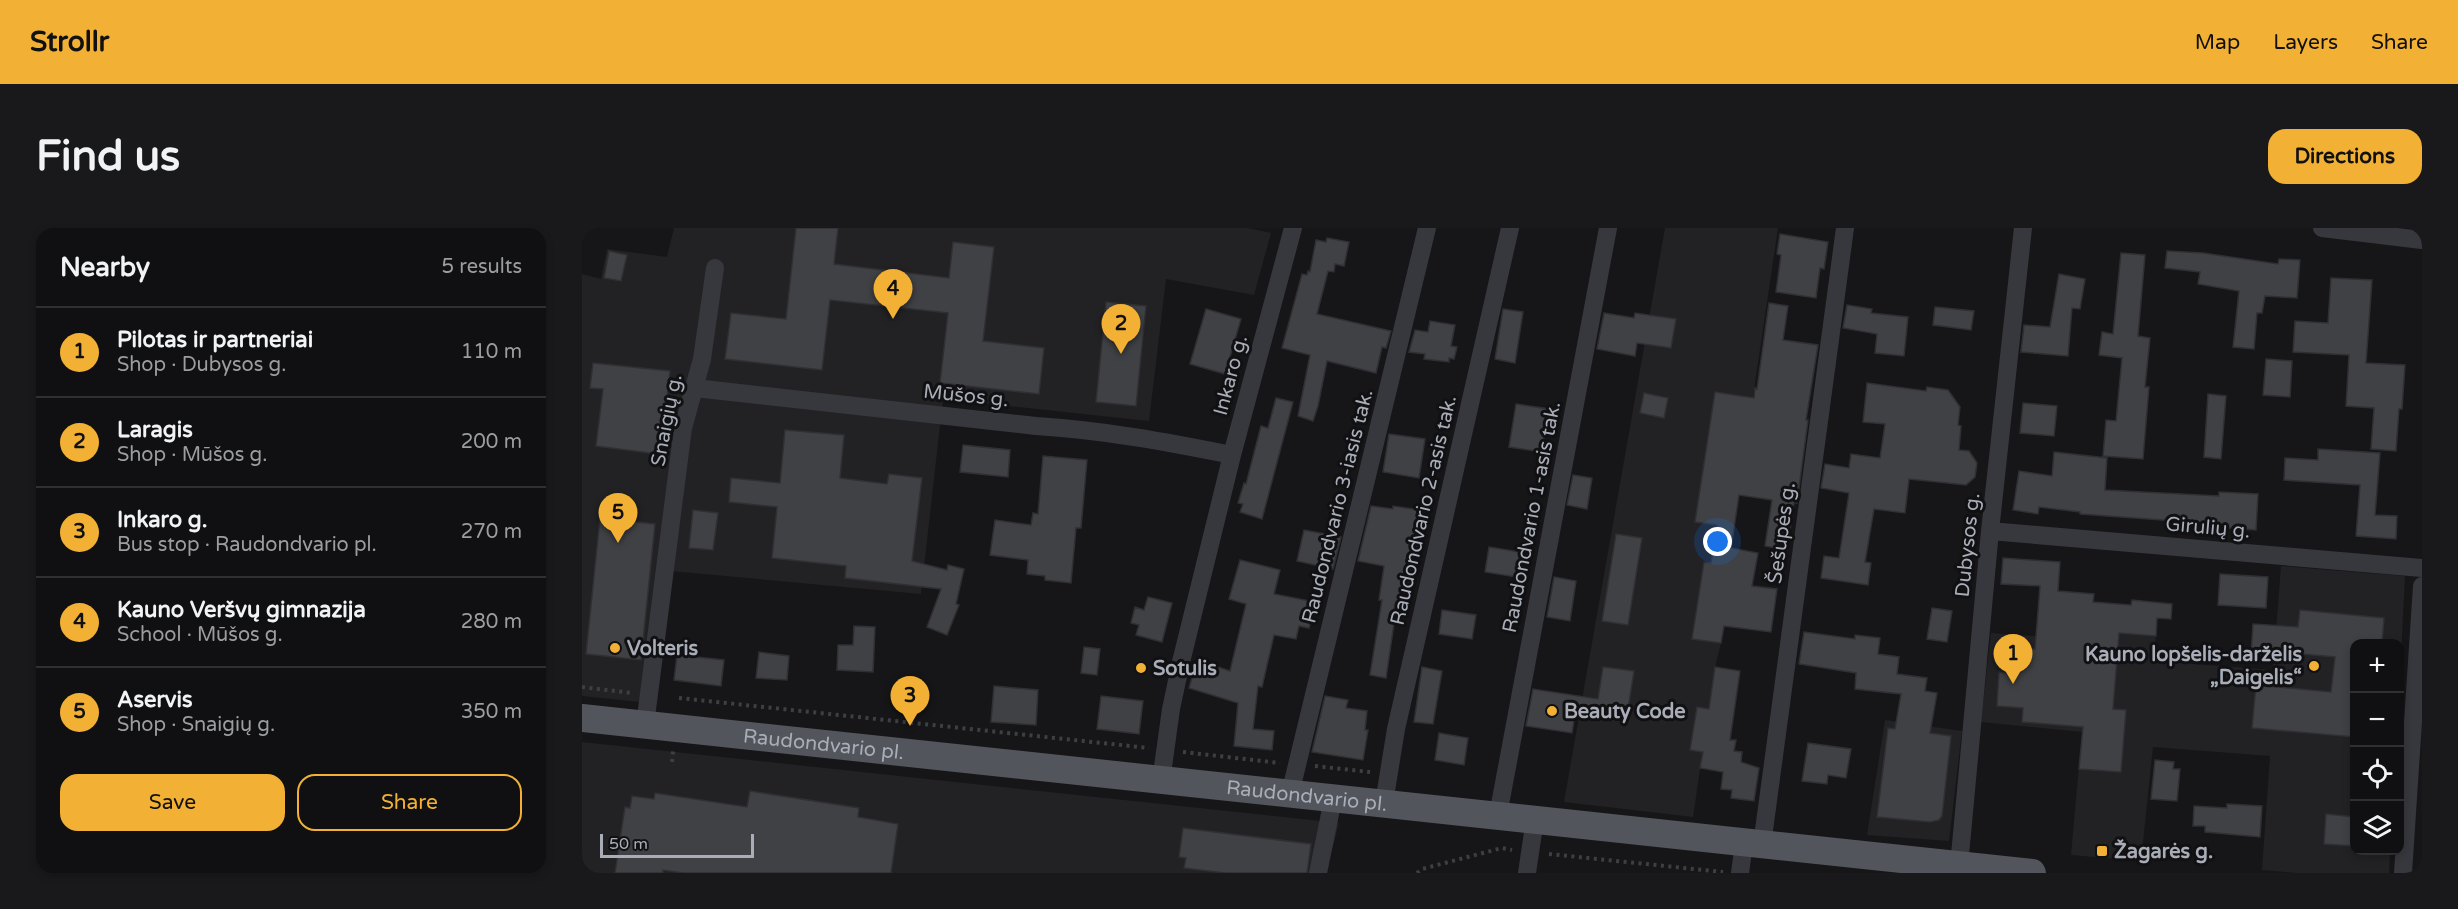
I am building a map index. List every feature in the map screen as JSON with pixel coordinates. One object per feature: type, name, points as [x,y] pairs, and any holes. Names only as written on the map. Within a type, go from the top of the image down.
[{"type":"main road","name":"Raudondvario pl.","points":[[582,718],[2032,873]]},
{"type":"street","name":"Inkaro g.","points":[[1161,781],[1181,662],[1232,455],[1293,228]]},
{"type":"street","name":"Raudondvario 3-iasis tak.","points":[[1290,794],[1427,228]]},
{"type":"street","name":"Raudondvario 2-asis tak.","points":[[1384,803],[1398,717],[1510,228]]},
{"type":"street","name":"Raudondvario 1-asis tak.","points":[[1498,815],[1608,228]]},
{"type":"street","name":"Šešupės g.","points":[[1740,873],[1753,844],[1845,228]]},
{"type":"street","name":"Dubysos g.","points":[[1959,866],[1990,531],[2023,228]]},
{"type":"street","points":[[2330,228],[2422,240]]},
{"type":"street","name":"Snaigių g.","points":[[645,725],[683,428],[702,359],[715,268]]},
{"type":"street","name":"Mūšos g.","points":[[695,388],[1035,426],[1082,429],[1155,439],[1232,455]]},
{"type":"street","name":"Girulių g.","points":[[1990,531],[2422,568]]},
{"type":"street","points":[[2403,873],[2422,586]]},
{"type":"street","points":[[1318,873],[1333,798]]},
{"type":"street","points":[[1527,873],[1535,819]]},
{"type":"path","points":[[679,698],[1389,775]]},
{"type":"path","points":[[1417,873],[1422,869],[1502,848],[1729,873]]},
{"type":"shaded area","points":[[674,228],[1248,228],[1271,233],[1254,295],[1166,279],[1149,421],[943,399],[921,594],[659,570],[640,702],[582,696],[582,274],[601,279],[607,249],[667,257]]},
{"type":"shaded area","points":[[1665,228],[1778,228],[1728,565],[1733,566],[1715,667],[1693,817],[1564,802]]},
{"type":"shaded area","points":[[2281,566],[2405,576],[2402,639],[2350,639],[2350,855],[2390,855],[2389,873],[2297,873],[2262,870],[2270,756],[2153,747],[2141,861],[2071,855],[2082,732],[1981,722],[1991,633],[2064,638],[2092,613],[2157,618],[2154,661],[2273,670]]},
{"type":"shaded area","points":[[1885,720],[1962,731],[1949,841],[1867,835]]},
{"type":"shaded area","points":[[582,742],[1339,823],[1326,873],[582,873]]},
{"type":"building","points":[[796,228],[838,228],[834,264],[949,278],[953,242],[994,247],[983,341],[1044,348],[1039,394],[940,383],[948,313],[830,300],[822,370],[725,359],[731,313],[786,319]]},
{"type":"building","points":[[1780,234],[1828,242],[1824,269],[1820,268],[1816,298],[1776,292],[1781,255],[1777,254]]},
{"type":"building","points":[[1327,238],[1349,242],[1344,266],[1335,264],[1334,272],[1328,271],[1317,314],[1391,331],[1386,348],[1382,347],[1376,373],[1327,361],[1313,421],[1298,416],[1310,355],[1282,348],[1302,274],[1307,275],[1308,271],[1310,272],[1316,240],[1326,242]]},
{"type":"building","points":[[609,251],[627,255],[621,281],[604,278]]},
{"type":"building","points":[[2167,251],[2203,253],[2278,264],[2279,259],[2300,260],[2297,298],[2265,296],[2262,313],[2257,313],[2254,349],[2233,347],[2239,291],[2198,284],[2200,272],[2165,268]]},
{"type":"building","points":[[2121,253],[2145,255],[2138,336],[2150,338],[2145,387],[2149,387],[2143,459],[2103,456],[2106,420],[2116,421],[2122,358],[2099,355],[2102,332],[2113,334]]},
{"type":"building","points":[[2059,274],[2085,279],[2080,309],[2072,308],[2068,356],[2021,352],[2024,325],[2050,327]]},
{"type":"building","points":[[2331,278],[2372,280],[2366,363],[2405,365],[2396,451],[2371,449],[2374,408],[2346,406],[2349,355],[2293,352],[2295,321],[2328,323]]},
{"type":"building","points":[[1106,302],[1146,306],[1136,406],[1096,402]]},
{"type":"building","points":[[1769,303],[1788,306],[1783,340],[1818,345],[1806,420],[1808,420],[1797,503],[1794,503],[1787,550],[1765,546],[1772,500],[1739,495],[1731,548],[1758,553],[1752,586],[1777,589],[1771,632],[1724,626],[1721,643],[1692,639],[1704,562],[1711,563],[1717,525],[1695,522],[1715,392],[1754,398]]},
{"type":"building","points":[[1847,305],[1872,309],[1871,313],[1908,317],[1904,356],[1875,353],[1877,334],[1843,328]]},
{"type":"building","points":[[1935,307],[1974,311],[1971,330],[1933,325]]},
{"type":"building","points":[[1206,309],[1241,319],[1225,374],[1190,364]]},
{"type":"building","points":[[1503,309],[1523,312],[1515,363],[1495,359]]},
{"type":"building","points":[[1604,313],[1634,318],[1635,313],[1676,319],[1671,348],[1637,343],[1635,356],[1597,349]]},
{"type":"building","points":[[1430,321],[1455,325],[1451,346],[1457,347],[1454,359],[1449,358],[1449,362],[1424,359],[1425,354],[1409,352],[1415,330],[1428,332]]},
{"type":"building","points":[[2266,359],[2292,361],[2290,397],[2263,395]]},
{"type":"building","points":[[593,363],[670,371],[666,405],[672,406],[665,455],[596,446],[603,389],[590,388]]},
{"type":"building","points":[[1867,383],[1926,391],[1927,387],[1948,390],[1960,407],[1959,450],[1969,451],[1977,463],[1975,477],[1966,485],[1909,479],[1905,513],[1874,509],[1865,562],[1871,563],[1868,585],[1821,578],[1824,556],[1839,558],[1849,493],[1821,488],[1825,464],[1849,468],[1851,454],[1880,458],[1885,424],[1863,422]]},
{"type":"building","points":[[1644,393],[1668,398],[1664,418],[1640,413]]},
{"type":"building","points":[[2208,394],[2226,396],[2221,459],[2204,457]]},
{"type":"building","points":[[1276,398],[1293,402],[1262,519],[1240,512],[1243,504],[1238,503],[1244,483],[1246,484],[1261,426],[1268,428]]},
{"type":"building","points":[[2023,403],[2057,406],[2054,436],[2020,433]]},
{"type":"building","points":[[1516,404],[1549,409],[1542,452],[1509,447]]},
{"type":"building","points":[[785,430],[844,435],[840,478],[887,484],[889,474],[922,478],[912,561],[947,570],[948,565],[964,569],[956,604],[959,605],[947,635],[927,627],[941,589],[845,578],[846,566],[772,558],[777,507],[729,502],[731,478],[780,483]]},
{"type":"building","points":[[1389,434],[1425,439],[1419,478],[1383,472]]},
{"type":"building","points":[[963,445],[1010,450],[1008,477],[960,472]]},
{"type":"building","points":[[2318,449],[2380,453],[2375,515],[2397,516],[2396,539],[2356,536],[2360,485],[2284,480],[2285,458],[2318,460]]},
{"type":"building","points":[[2054,452],[2107,458],[2105,490],[2219,496],[2219,492],[2258,494],[2256,530],[2217,527],[2217,524],[2080,514],[2080,512],[2039,507],[2038,514],[2013,510],[2019,471],[2052,476]]},
{"type":"building","points":[[1043,456],[1087,460],[1081,528],[1076,528],[1071,583],[1045,580],[1045,576],[1027,574],[1028,560],[990,555],[995,520],[1031,525],[1033,513],[1038,514]]},
{"type":"building","points":[[1573,475],[1592,478],[1587,509],[1567,505]]},
{"type":"building","points":[[1371,506],[1393,509],[1393,506],[1427,511],[1420,553],[1414,552],[1406,604],[1397,603],[1386,678],[1370,675],[1382,600],[1379,600],[1384,566],[1358,561]]},
{"type":"building","points":[[693,510],[718,513],[713,550],[689,548]]},
{"type":"building","points":[[600,518],[655,524],[641,660],[586,654]]},
{"type":"building","points":[[1304,530],[1341,537],[1333,569],[1297,561]]},
{"type":"building","points":[[1616,534],[1642,538],[1628,625],[1602,621]]},
{"type":"building","points":[[1489,547],[1520,552],[1516,577],[1485,572]]},
{"type":"building","points":[[2003,558],[2060,562],[2058,591],[2094,594],[2093,602],[2131,605],[2132,600],[2172,604],[2171,619],[2157,618],[2156,636],[2119,633],[2113,709],[2126,710],[2121,772],[2079,769],[2083,727],[2022,722],[2023,708],[1997,706],[1999,672],[2005,673],[2007,647],[2035,649],[2040,586],[2001,584]]},
{"type":"building","points":[[1240,560],[1280,570],[1274,594],[1315,602],[1309,628],[1299,626],[1296,639],[1274,635],[1262,687],[1258,686],[1253,729],[1274,731],[1272,750],[1234,746],[1238,703],[1189,688],[1197,660],[1230,671],[1246,604],[1229,599]]},
{"type":"building","points":[[2220,574],[2268,577],[2266,608],[2218,605]]},
{"type":"building","points":[[1554,577],[1576,581],[1570,621],[1547,617]]},
{"type":"building","points":[[1148,597],[1172,603],[1162,642],[1136,635],[1139,625],[1131,623],[1135,607],[1144,610]]},
{"type":"building","points":[[1932,608],[1952,611],[1947,642],[1927,639]]},
{"type":"building","points":[[1442,610],[1476,615],[1472,639],[1439,634]]},
{"type":"building","points":[[2300,610],[2384,618],[2382,639],[2350,639],[2350,737],[2252,728],[2256,685],[2331,692],[2335,657],[2268,651],[2267,656],[2251,655],[2253,624],[2298,627]]},
{"type":"building","points":[[854,626],[875,627],[873,672],[837,670],[838,645],[853,645]]},
{"type":"building","points":[[1804,632],[1855,639],[1855,635],[1880,638],[1878,654],[1899,657],[1897,674],[1927,678],[1925,691],[1937,693],[1930,733],[1951,736],[1942,816],[1939,820],[1930,822],[1877,817],[1888,728],[1895,729],[1901,694],[1855,689],[1856,673],[1799,664]]},
{"type":"building","points":[[1084,647],[1100,649],[1097,675],[1081,673]]},
{"type":"building","points":[[759,652],[789,656],[787,680],[756,678]]},
{"type":"building","points":[[677,655],[724,660],[721,686],[674,680]]},
{"type":"building","points":[[1422,667],[1442,671],[1433,724],[1414,722]]},
{"type":"building","points":[[1603,667],[1634,671],[1626,722],[1575,714],[1572,733],[1526,726],[1533,689],[1598,699]]},
{"type":"building","points":[[1715,667],[1740,671],[1730,740],[1736,740],[1734,751],[1742,752],[1741,762],[1759,768],[1754,801],[1731,798],[1732,790],[1721,789],[1723,772],[1700,768],[1703,752],[1690,750],[1697,707],[1709,709]]},
{"type":"building","points":[[994,686],[1038,690],[1036,725],[991,722]]},
{"type":"building","points":[[1101,696],[1143,701],[1139,734],[1097,729]]},
{"type":"building","points":[[1325,696],[1348,700],[1346,708],[1367,711],[1365,730],[1368,730],[1363,760],[1312,752]]},
{"type":"building","points":[[1439,733],[1468,738],[1464,765],[1435,760]]},
{"type":"building","points":[[1808,743],[1851,749],[1846,778],[1828,775],[1827,784],[1802,781]]},
{"type":"building","points":[[2155,760],[2174,762],[2173,769],[2180,769],[2177,801],[2151,799]]},
{"type":"building","points":[[750,791],[859,808],[858,817],[898,824],[891,873],[683,873],[663,870],[663,873],[615,873],[625,807],[630,808],[632,796],[654,799],[655,793],[747,807]]},
{"type":"building","points":[[2227,804],[2262,806],[2260,837],[2205,832],[2205,826],[2193,826],[2194,806],[2227,808]]},
{"type":"building","points":[[2326,814],[2350,816],[2350,846],[2324,844]]},
{"type":"building","points":[[1183,828],[1311,844],[1307,873],[1225,873],[1184,868],[1186,858],[1179,857]]},
{"type":"place","name":"Kauno Veršvų gimnazija","points":[[893,319]]},
{"type":"place","name":"Laragis","points":[[1121,354]]},
{"type":"place","name":"Aservis","points":[[618,543]]},
{"type":"place","name":"Volteris","points":[[615,648]]},
{"type":"place","name":"Kauno lopšelis-darželis „Daigelis“","points":[[2314,666]]},
{"type":"place","name":"Sotulis","points":[[1141,668]]},
{"type":"place","name":"Pilotas ir partneriai","points":[[2013,684]]},
{"type":"place","name":"Beauty Code","points":[[1552,711]]},
{"type":"place","name":"Inkaro g.","points":[[910,726]]},
{"type":"place","name":"Žagarės g.","points":[[2102,851]]}]
